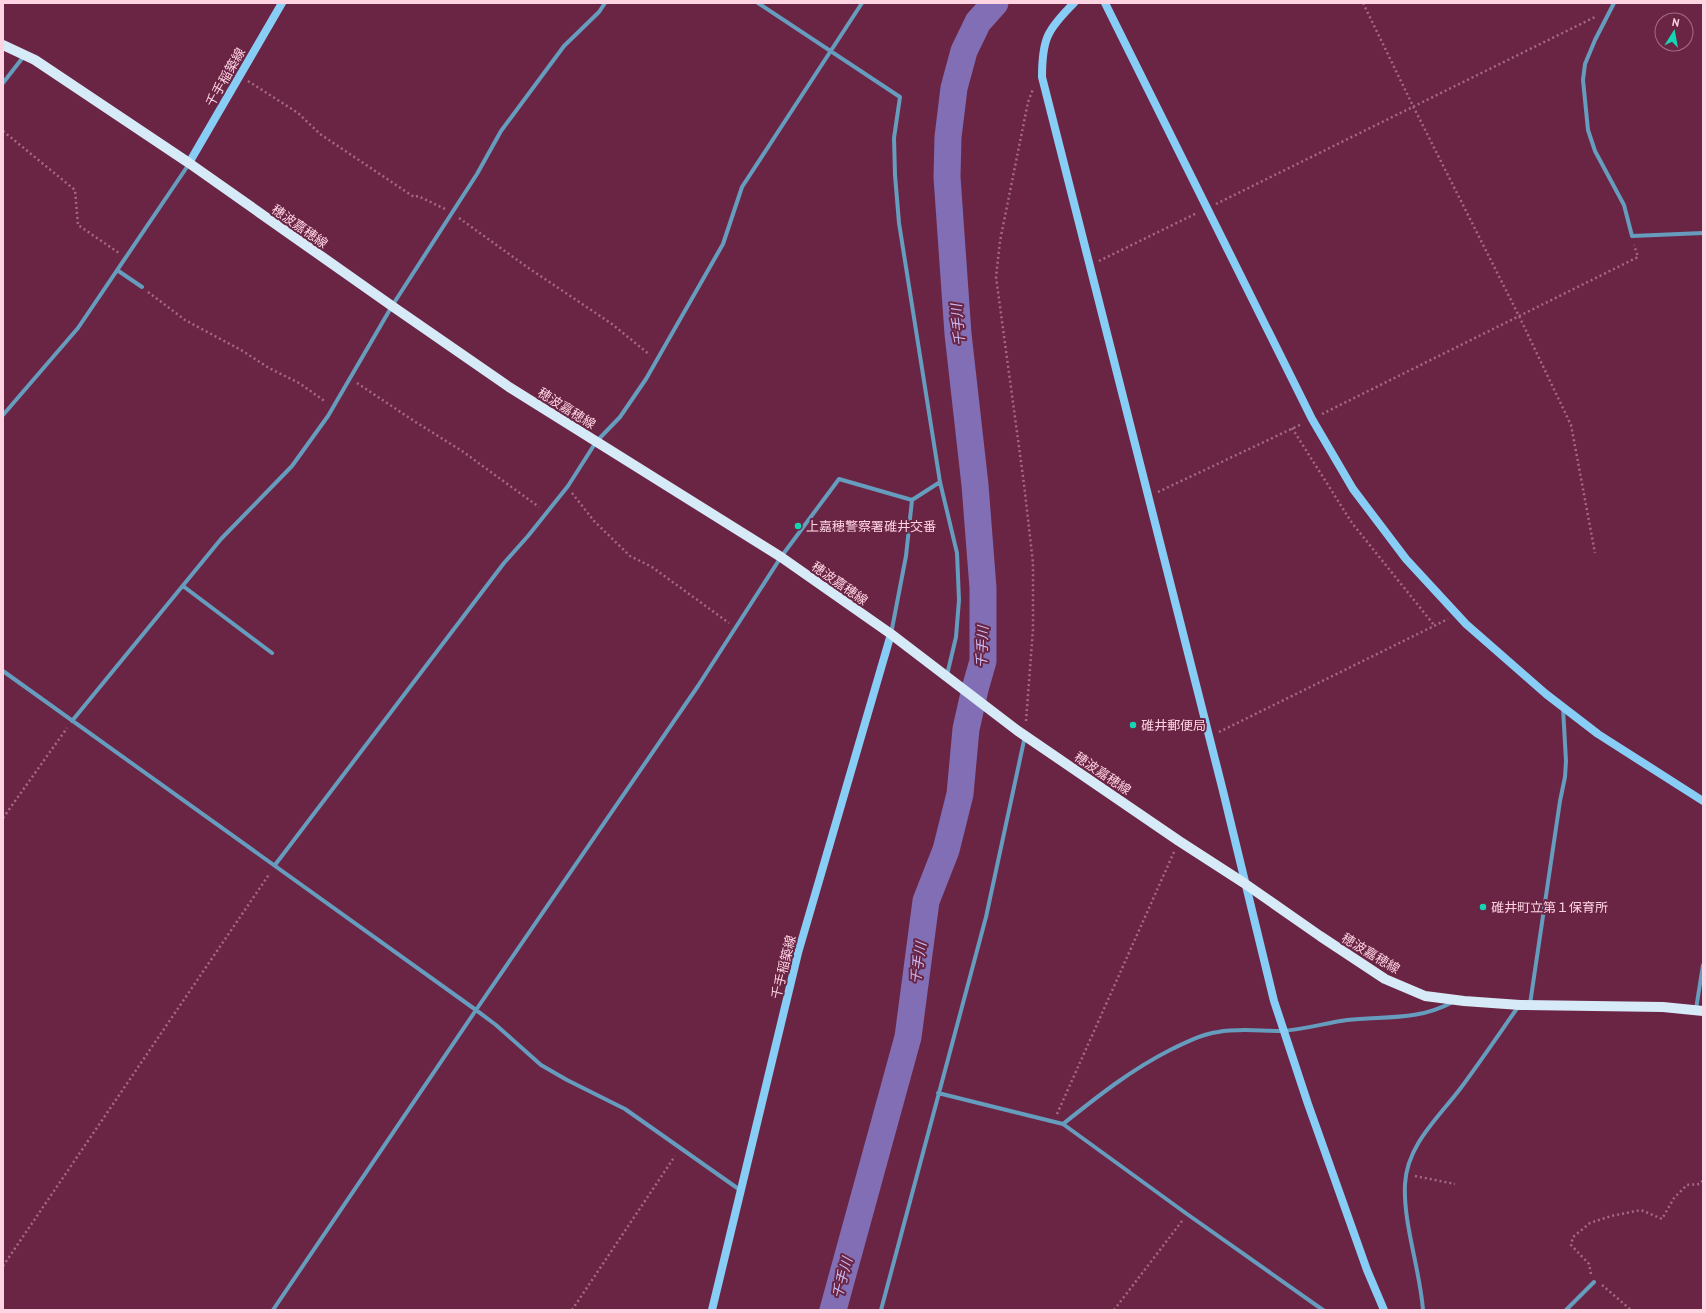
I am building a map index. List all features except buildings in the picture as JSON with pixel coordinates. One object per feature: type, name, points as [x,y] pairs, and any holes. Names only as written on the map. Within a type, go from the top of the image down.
[{"type":"main road","name":"穂波嘉穂線","points":[[3,45],[36,60],[189,163],[509,387],[781,557],[891,634],[1021,733],[1179,841],[1244,882],[1320,936],[1385,979],[1425,996],[1456,1000],[1520,1005],[1699,1010]]},
{"type":"street","name":"千手稲築線","points":[[189,163],[282,3]]},
{"type":"street","points":[[72,721],[221,539],[292,466],[333,407],[392,306],[477,174],[501,131],[564,46],[599,12],[605,3]]},
{"type":"street","points":[[758,3],[900,97],[894,138],[899,223],[940,482],[957,553],[959,600],[956,637],[950,679]]},
{"type":"street","points":[[275,865],[504,563],[568,486],[596,442],[620,417],[646,379],[723,244],[742,188],[862,3]]},
{"type":"street","points":[[1074,3],[1056,22],[1046,37],[1042,55],[1042,78],[1149,497],[1274,1002],[1354,1232],[1384,1310]]},
{"type":"street","points":[[1105,3],[1208,207],[1312,419],[1353,489],[1406,559],[1457,615],[1472,629],[1563,708],[1598,734],[1703,801]]},
{"type":"street","points":[[1614,3],[1595,40],[1585,64],[1583,80],[1588,130],[1595,151],[1624,205],[1632,236],[1703,233]]},
{"type":"street","points":[[3,83],[24,55]]},
{"type":"street","points":[[3,415],[78,328],[189,163]]},
{"type":"street","points":[[117,270],[142,287]]},
{"type":"street","points":[[273,1310],[698,686],[781,557],[839,479],[912,500],[940,482]]},
{"type":"street","points":[[891,634],[906,556],[912,500]]},
{"type":"street","points":[[183,586],[272,652]]},
{"type":"street","name":"千手稲築線","points":[[712,1310],[798,953],[891,634]]},
{"type":"street","points":[[3,671],[476,1010],[496,1025],[541,1065],[567,1080],[625,1109],[740,1190]]},
{"type":"street","points":[[1530,1005],[1565,777],[1566,761],[1563,708]]},
{"type":"street","points":[[881,1310],[986,917],[1021,733]]},
{"type":"street","points":[[1699,1010],[1703,965]]},
{"type":"street","points":[[1063,1124],[1118,1081],[1154,1058],[1188,1041],[1217,1032],[1238,1030],[1283,1031],[1347,1020],[1418,1015],[1438,1010],[1456,1000]]},
{"type":"street","points":[[1423,1310],[1407,1218],[1405,1184],[1408,1160],[1416,1144],[1460,1089],[1520,1005]]},
{"type":"street","points":[[938,1093],[1063,1124],[1323,1310]]},
{"type":"street","points":[[1566,1310],[1594,1282]]},
{"type":"path","points":[[1363,3],[1519,316],[1571,425],[1595,553]]},
{"type":"path","points":[[1089,266],[1612,9]]},
{"type":"path","points":[[240,76],[298,113],[320,134],[414,197],[418,196],[452,212],[527,268],[612,324],[656,361]]},
{"type":"path","points":[[1021,733],[1033,629],[1033,563],[1024,484],[996,277],[1000,241],[1017,156],[1028,102],[1034,88]]},
{"type":"path","points":[[3,131],[75,190],[78,225],[126,258]]},
{"type":"path","points":[[1149,497],[1312,419],[1638,257],[1632,236]]},
{"type":"path","points":[[142,287],[185,320],[241,350],[269,368],[299,384],[333,407]]},
{"type":"path","points":[[350,378],[462,451],[547,513]]},
{"type":"path","points":[[1292,428],[1352,524],[1434,625]]},
{"type":"path","points":[[568,486],[594,521],[630,556],[652,567],[736,627]]},
{"type":"path","points":[[1209,737],[1457,615]]},
{"type":"path","points":[[3,818],[72,721]]},
{"type":"path","points":[[1054,1122],[1179,841]]},
{"type":"path","points":[[3,1266],[275,865]]},
{"type":"path","points":[[572,1310],[680,1148]]},
{"type":"path","points":[[1406,1175],[1454,1184]]},
{"type":"path","points":[[1631,1310],[1604,1286],[1594,1282],[1589,1264],[1571,1245],[1573,1237],[1590,1223],[1612,1216],[1641,1210],[1662,1219],[1674,1198],[1687,1185],[1700,1184],[1703,1180]]},
{"type":"path","points":[[1114,1310],[1187,1214]]},
{"type":"waterway","name":"千手川","points":[[833,1310],[908,1037],[926,901],[946,850],[960,794],[966,729],[983,661],[983,588],[975,485],[958,334],[947,177],[948,137],[954,88],[964,51],[978,22],[995,3]]},
{"type":"place","name":"上嘉穂警察署碓井交番","points":[[798,526]]},
{"type":"place","name":"碓井郵便局","points":[[1133,725]]},
{"type":"place","name":"碓井町立第１保育所","points":[[1483,907]]}]
